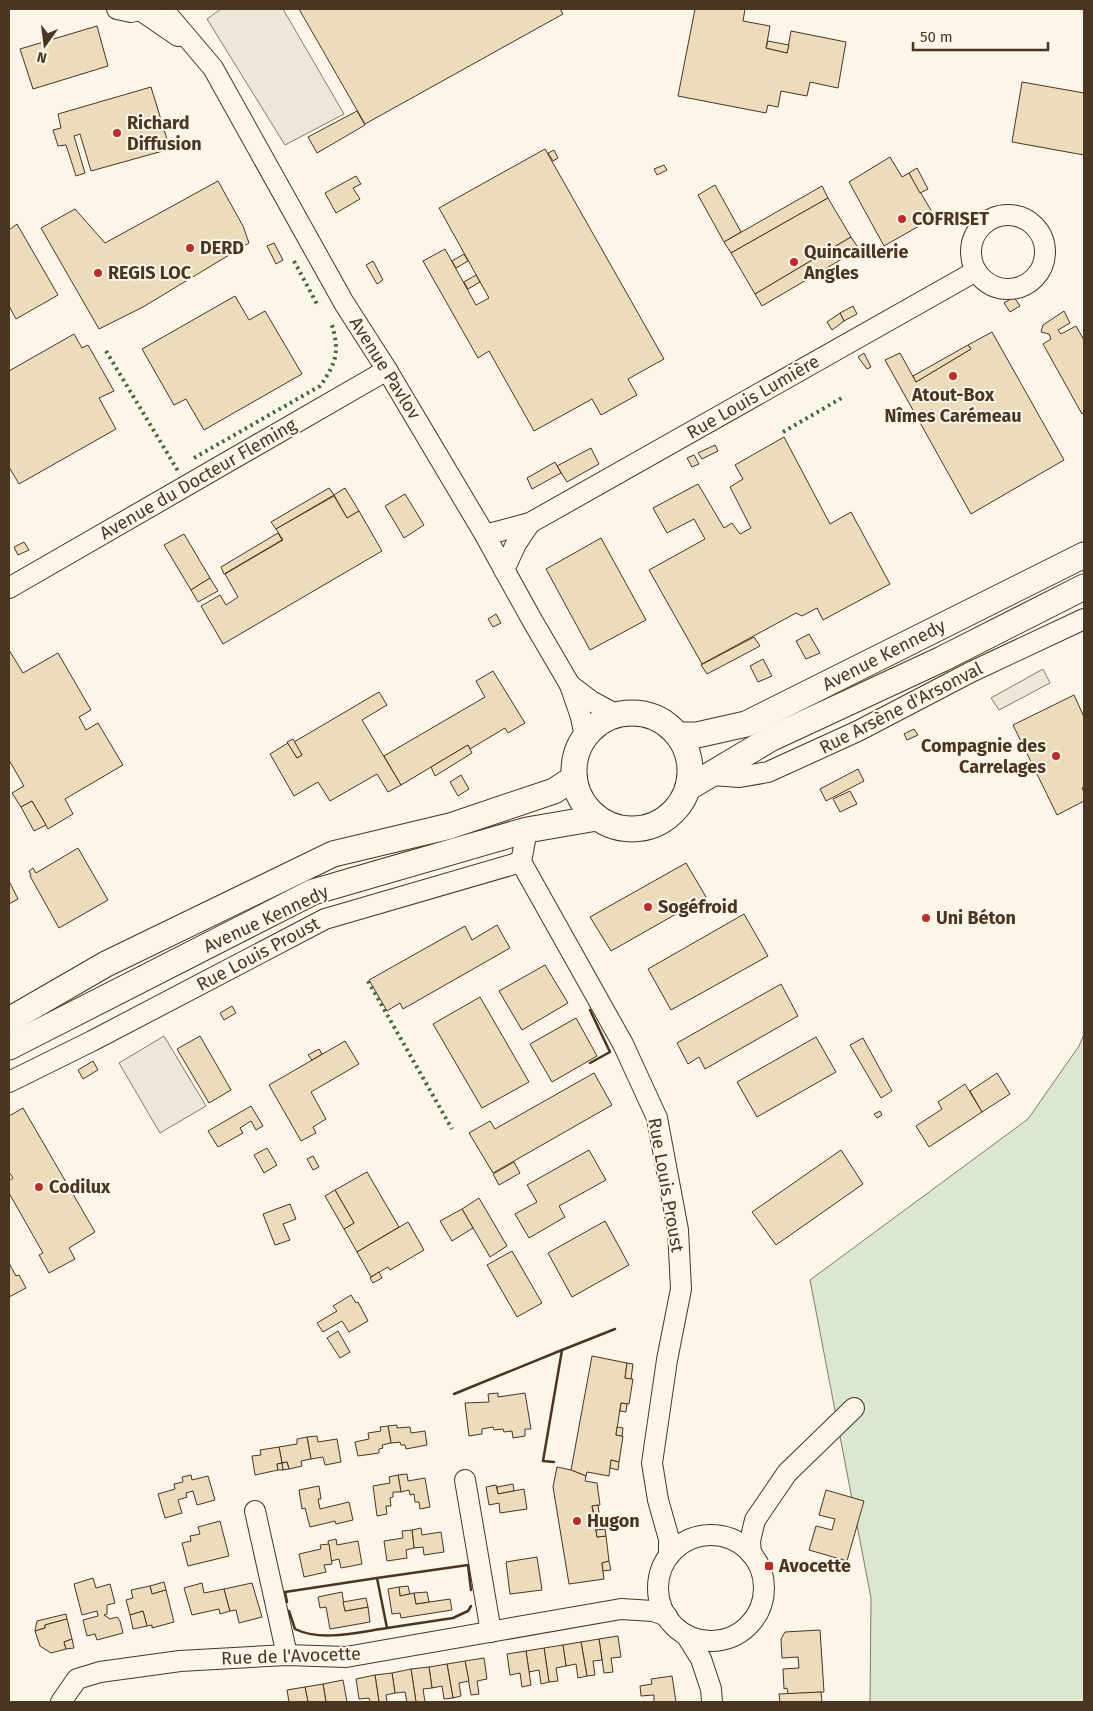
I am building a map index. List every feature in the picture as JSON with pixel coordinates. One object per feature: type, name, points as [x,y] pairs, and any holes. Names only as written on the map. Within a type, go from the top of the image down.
[{"type":"main road","name":"Avenue Kennedy","points":[[679,735],[704,734],[746,724],[1084,555]]},
{"type":"main road","name":"Avenue Kennedy","points":[[688,788],[770,739],[942,659],[1084,587]]},
{"type":"main road","points":[[634,713],[651,716],[666,724],[679,735],[688,752],[691,770],[688,788],[680,805],[667,818],[650,827],[632,830],[614,826],[597,818],[586,807],[578,793],[574,778],[574,764],[578,750],[585,737],[594,727],[617,715],[634,713]]},
{"type":"main road","name":"Avenue Kennedy","points":[[9,1020],[106,964],[333,854],[450,826],[554,791],[574,778]]},
{"type":"main road","name":"Avenue Kennedy","points":[[9,1047],[313,892],[527,830],[597,818]]},
{"type":"street","points":[[117,9],[131,12],[141,9]]},
{"type":"street","name":"Avenue Pavlov","points":[[141,9],[200,52]]},
{"type":"street","name":"Avenue Pavlov","points":[[163,9],[213,68],[344,303],[387,370],[486,536],[570,685],[581,717],[585,737]]},
{"type":"street","name":"Rue Louis Lumière","points":[[486,536],[530,523],[976,271]]},
{"type":"street","name":"Avenue du Docteur Fleming","points":[[9,588],[387,370]]},
{"type":"street","name":"Rue Louis Lumière","points":[[504,570],[516,544],[530,523]]},
{"type":"street","name":"Rue Arsène d'Arsonval","points":[[712,775],[740,777],[768,772],[858,731],[971,672],[1084,619]]},
{"type":"street","name":"Avenue Pavlov","points":[[570,685],[591,701],[617,715]]},
{"type":"street","points":[[520,862],[527,830]]},
{"type":"street","name":"Rue Louis Proust","points":[[9,1082],[92,1041],[325,919],[520,862],[623,1044],[657,1118],[678,1230],[681,1288],[667,1360],[652,1464],[658,1500],[669,1539],[669,1555]]},
{"type":"street","points":[[711,1696],[715,1659],[735,1636],[751,1624],[761,1608],[764,1591],[762,1573],[751,1553],[750,1541],[755,1520],[787,1473],[854,1408]]},
{"type":"street","points":[[465,1480],[491,1632]]},
{"type":"street","points":[[661,1508],[680,1528],[695,1538]]},
{"type":"street","points":[[255,1511],[287,1655]]},
{"type":"street","points":[[725,1538],[755,1520]]},
{"type":"street","points":[[621,1608],[651,1592],[669,1555],[683,1543],[695,1538],[714,1535],[736,1542],[751,1553]]},
{"type":"street","points":[[658,1580],[659,1598],[666,1616],[671,1624],[686,1635],[704,1641],[717,1641],[735,1636]]},
{"type":"street","points":[[621,1608],[653,1611],[666,1616]]},
{"type":"street","name":"Rue de l'Avocette","points":[[61,1702],[77,1679],[100,1672],[180,1661],[287,1655],[346,1657],[621,1608]]},
{"type":"street","points":[[686,1635],[701,1659],[711,1696]]},
{"type":"green space","points":[[1084,1034],[1084,1702],[870,1702],[871,1598],[810,1280],[1028,1119],[1079,1046]]},
{"type":"shaded area","points":[[221,9],[283,9],[344,114],[285,145],[207,19]]},
{"type":"shaded area","points":[[1043,669],[1050,683],[999,710],[991,698]]},
{"type":"shaded area","points":[[164,1036],[206,1106],[160,1133],[119,1063]]},
{"type":"building","points":[[299,9],[560,9],[563,14],[365,124]]},
{"type":"building","points":[[695,9],[745,9],[743,21],[770,26],[766,48],[787,53],[791,31],[846,42],[838,88],[810,82],[807,96],[781,91],[778,107],[768,105],[766,113],[678,96]]},
{"type":"building","points":[[97,26],[108,66],[33,89],[20,49]]},
{"type":"building","points":[[768,41],[789,45],[787,53],[766,48]]},
{"type":"building","points":[[1022,82],[1084,93],[1084,155],[1012,142]]},
{"type":"building","points":[[151,87],[170,149],[91,171],[80,134],[74,136],[85,173],[76,176],[66,145],[58,146],[53,130],[61,128],[58,114]]},
{"type":"building","points":[[357,111],[365,125],[317,153],[308,137]]},
{"type":"building","points":[[545,149],[664,359],[628,379],[637,395],[601,415],[592,399],[534,431],[489,351],[478,358],[423,261],[445,249],[476,305],[489,298],[439,208]]},
{"type":"building","points":[[554,150],[558,158],[553,161],[548,153]]},
{"type":"building","points":[[890,157],[902,177],[909,173],[935,217],[884,246],[849,182]]},
{"type":"building","points":[[664,165],[667,170],[657,175],[654,169]]},
{"type":"building","points":[[917,168],[928,189],[920,193],[909,173]]},
{"type":"building","points":[[356,176],[361,184],[353,188],[360,199],[336,213],[325,193]]},
{"type":"building","points":[[218,181],[243,226],[249,243],[143,307],[99,329],[41,228],[75,209],[105,243]]},
{"type":"building","points":[[715,185],[741,232],[724,242],[698,195]]},
{"type":"building","points":[[822,186],[828,198],[731,253],[724,242]]},
{"type":"building","points":[[828,198],[851,237],[755,294],[731,253]]},
{"type":"building","points":[[17,224],[58,295],[16,319],[9,306],[9,230]]},
{"type":"building","points":[[851,237],[859,249],[762,306],[755,294]]},
{"type":"building","points":[[274,243],[283,260],[276,264],[267,246]]},
{"type":"building","points":[[464,254],[468,261],[456,268],[452,261]]},
{"type":"building","points":[[373,261],[383,280],[377,284],[366,265]]},
{"type":"building","points":[[476,275],[480,282],[468,289],[464,282]]},
{"type":"building","points":[[235,296],[249,320],[265,311],[302,374],[204,430],[186,399],[174,405],[142,349]]},
{"type":"building","points":[[1014,297],[1020,306],[1010,312],[1004,303]]},
{"type":"building","points":[[853,306],[857,314],[844,321],[840,313]]},
{"type":"building","points":[[1064,311],[1070,323],[1058,330],[1061,334],[1076,326],[1084,340],[1084,412],[1082,414],[1043,344],[1051,339],[1049,334],[1041,332],[1043,325]]},
{"type":"building","points":[[840,313],[844,321],[832,330],[827,322]]},
{"type":"building","points":[[992,332],[1064,460],[971,514],[885,360],[900,353],[916,382],[971,349],[968,345]]},
{"type":"building","points":[[74,334],[82,348],[88,345],[114,391],[99,398],[116,429],[19,484],[9,467],[9,371]]},
{"type":"building","points":[[968,345],[971,349],[916,382],[913,376]]},
{"type":"building","points":[[864,353],[871,367],[867,369],[858,357]]},
{"type":"building","points":[[784,437],[830,524],[851,512],[890,584],[823,620],[817,608],[802,616],[796,613],[702,664],[649,570],[705,539],[694,519],[667,533],[653,508],[698,484],[724,528],[732,523],[740,534],[751,528],[730,487],[743,479],[735,465]]},
{"type":"building","points":[[715,445],[718,451],[702,459],[698,453]]},
{"type":"building","points":[[591,448],[599,464],[567,482],[557,466]]},
{"type":"building","points":[[694,455],[699,464],[692,467],[687,458]]},
{"type":"building","points":[[555,462],[561,473],[532,489],[527,478]]},
{"type":"building","points":[[329,488],[334,495],[276,529],[271,522]]},
{"type":"building","points":[[345,488],[359,511],[347,518],[334,495]]},
{"type":"building","points":[[405,494],[424,525],[404,538],[385,506]]},
{"type":"building","points":[[334,496],[347,518],[359,511],[382,551],[223,644],[201,606],[220,595],[226,605],[238,597],[225,574],[283,540],[276,529]]},
{"type":"building","points":[[278,533],[282,540],[224,574],[221,567]]},
{"type":"building","points":[[184,534],[210,578],[191,590],[164,545]]},
{"type":"building","points":[[601,538],[646,620],[590,650],[546,569]]},
{"type":"building","points":[[24,542],[29,550],[18,555],[14,547]]},
{"type":"building","points":[[210,578],[218,591],[198,602],[191,590]]},
{"type":"building","points":[[496,614],[501,623],[493,627],[488,619]]},
{"type":"building","points":[[809,634],[820,653],[806,659],[796,641]]},
{"type":"building","points":[[754,637],[760,646],[707,674],[701,665]]},
{"type":"building","points":[[9,650],[23,673],[58,653],[91,710],[79,717],[86,730],[98,723],[123,765],[65,799],[73,814],[48,829],[32,801],[21,807],[12,793],[24,786],[9,760]]},
{"type":"building","points":[[763,659],[772,676],[758,682],[750,666]]},
{"type":"building","points":[[493,671],[525,723],[508,733],[505,728],[470,749],[468,745],[401,785],[384,756],[485,697],[476,681]]},
{"type":"building","points":[[379,692],[387,705],[362,720],[401,785],[388,792],[377,774],[330,801],[318,782],[294,796],[270,754],[288,743],[297,758],[302,755],[294,742]]},
{"type":"building","name":"Compagnie des Carrelages","points":[[1074,695],[1084,717],[1084,787],[1082,788],[1084,801],[1057,815],[1013,725]]},
{"type":"building","points":[[914,729],[918,735],[907,740],[904,734]]},
{"type":"building","points":[[293,739],[302,755],[297,758],[287,742]]},
{"type":"building","points":[[468,745],[472,753],[435,776],[431,767]]},
{"type":"building","points":[[858,769],[864,781],[826,801],[820,789]]},
{"type":"building","points":[[461,775],[469,789],[458,796],[450,782]]},
{"type":"building","points":[[850,791],[857,804],[840,812],[833,799]]},
{"type":"building","points":[[32,801],[46,825],[34,831],[21,807]]},
{"type":"building","points":[[78,848],[108,900],[59,928],[29,871],[33,868],[36,873]]},
{"type":"building","name":"Sogéfroid","points":[[686,863],[706,897],[611,951],[590,917]]},
{"type":"building","points":[[9,881],[18,899],[9,904]]},
{"type":"building","points":[[744,914],[768,956],[671,1010],[648,969]]},
{"type":"building","points":[[497,925],[510,948],[403,1009],[400,1003],[387,1011],[369,980],[465,926],[472,940]]},
{"type":"building","points":[[545,965],[568,1003],[522,1030],[499,991]]},
{"type":"building","points":[[781,984],[798,1016],[705,1069],[699,1057],[688,1064],[677,1043]]},
{"type":"building","points":[[480,997],[529,1082],[482,1108],[433,1024]]},
{"type":"building","points":[[232,1006],[236,1013],[224,1020],[220,1013]]},
{"type":"building","points":[[576,1018],[597,1056],[552,1082],[530,1044]]},
{"type":"building","points":[[200,1036],[231,1090],[209,1103],[177,1049]]},
{"type":"building","points":[[816,1037],[836,1072],[757,1117],[737,1082]]},
{"type":"building","points":[[863,1038],[892,1091],[881,1098],[850,1045]]},
{"type":"building","points":[[345,1041],[359,1064],[311,1092],[326,1119],[313,1127],[316,1133],[301,1141],[269,1085]]},
{"type":"building","points":[[319,1049],[322,1054],[312,1060],[308,1055]]},
{"type":"building","points":[[93,1061],[98,1070],[83,1079],[78,1070]]},
{"type":"building","points":[[594,1073],[612,1105],[493,1173],[469,1133],[490,1121],[495,1129]]},
{"type":"building","points":[[997,1073],[1010,1094],[982,1112],[970,1091]]},
{"type":"building","points":[[965,1084],[982,1112],[929,1147],[916,1126],[942,1109],[938,1102]]},
{"type":"building","points":[[251,1106],[263,1126],[256,1130],[251,1121],[240,1128],[243,1133],[218,1147],[208,1131]]},
{"type":"building","name":"Codilux","points":[[23,1108],[95,1232],[69,1248],[75,1259],[49,1273],[39,1255],[43,1253],[9,1193],[9,1181],[13,1178],[9,1172],[9,1116]]},
{"type":"building","points":[[880,1111],[882,1115],[877,1118],[874,1114]]},
{"type":"building","points":[[267,1148],[277,1165],[264,1173],[254,1155]]},
{"type":"building","points":[[589,1150],[606,1180],[559,1206],[565,1217],[529,1238],[515,1214],[537,1202],[527,1185]]},
{"type":"building","points":[[841,1150],[863,1184],[776,1245],[752,1212]]},
{"type":"building","points":[[313,1156],[319,1167],[313,1170],[307,1159]]},
{"type":"building","points":[[514,1162],[520,1173],[499,1185],[493,1174]]},
{"type":"building","points":[[367,1172],[399,1227],[357,1252],[344,1229],[354,1223],[335,1190]]},
{"type":"building","points":[[335,1190],[354,1223],[344,1229],[325,1196]]},
{"type":"building","points":[[479,1198],[507,1246],[490,1257],[462,1209]]},
{"type":"building","points":[[290,1204],[296,1219],[283,1224],[290,1240],[275,1245],[263,1214]]},
{"type":"building","points":[[462,1209],[473,1228],[452,1241],[440,1221]]},
{"type":"building","points":[[605,1221],[629,1265],[572,1297],[548,1253]]},
{"type":"building","points":[[408,1222],[424,1250],[390,1270],[388,1267],[371,1277],[357,1252]]},
{"type":"building","points":[[512,1251],[542,1303],[517,1317],[487,1265]]},
{"type":"building","points":[[9,1263],[16,1276],[19,1275],[26,1288],[9,1297]]},
{"type":"building","points":[[379,1272],[382,1278],[373,1283],[370,1278]]},
{"type":"building","points":[[351,1295],[356,1303],[358,1302],[368,1321],[349,1332],[342,1321],[323,1332],[317,1323],[337,1311],[333,1306]]},
{"type":"building","points":[[338,1331],[350,1352],[340,1358],[327,1338]]},
{"type":"building","points":[[592,1356],[627,1363],[625,1378],[633,1379],[629,1404],[621,1403],[616,1435],[623,1436],[619,1462],[611,1460],[609,1476],[587,1472],[586,1476],[571,1470]]},
{"type":"building","points":[[627,1363],[633,1364],[631,1379],[625,1378]]},
{"type":"building","points":[[498,1393],[498,1397],[525,1393],[531,1429],[525,1429],[525,1436],[513,1438],[512,1431],[494,1430],[493,1427],[482,1429],[482,1434],[469,1436],[465,1403],[489,1402],[488,1394]]},
{"type":"building","points":[[621,1403],[627,1404],[626,1412],[620,1411]]},
{"type":"building","points":[[397,1425],[397,1428],[410,1427],[411,1433],[425,1431],[427,1445],[406,1449],[405,1445],[401,1445],[400,1442],[391,1443],[388,1426]]},
{"type":"building","points":[[388,1426],[391,1443],[382,1445],[383,1448],[379,1449],[379,1453],[358,1456],[355,1442],[369,1439],[368,1433],[381,1431],[380,1427]]},
{"type":"building","points":[[617,1427],[623,1428],[622,1436],[616,1435]]},
{"type":"building","points":[[317,1436],[318,1442],[337,1439],[341,1462],[325,1465],[323,1457],[311,1459],[307,1437]]},
{"type":"building","points":[[307,1437],[311,1459],[301,1461],[302,1466],[289,1469],[287,1462],[282,1463],[279,1447],[297,1444],[297,1439]]},
{"type":"building","points":[[279,1447],[282,1463],[277,1464],[278,1470],[255,1475],[252,1456],[261,1455],[260,1450]]},
{"type":"building","points":[[611,1460],[619,1462],[618,1470],[610,1468]]},
{"type":"building","points":[[287,1462],[289,1469],[283,1470],[282,1463]]},
{"type":"building","points":[[282,1463],[283,1470],[278,1470],[277,1464]]},
{"type":"building","name":"Hugon","points":[[557,1467],[586,1476],[585,1481],[597,1483],[600,1505],[592,1506],[597,1537],[606,1536],[609,1561],[602,1563],[604,1579],[569,1584],[553,1487]]},
{"type":"building","points":[[407,1474],[408,1481],[425,1478],[430,1507],[420,1509],[419,1502],[415,1502],[414,1494],[410,1495],[409,1490],[401,1492],[398,1475]]},
{"type":"building","points":[[191,1475],[192,1480],[208,1476],[215,1500],[197,1505],[193,1491],[186,1493],[187,1497],[178,1500],[182,1513],[165,1518],[158,1494],[175,1489],[174,1484],[183,1482],[182,1477]]},
{"type":"building","points":[[398,1475],[401,1492],[393,1492],[393,1497],[390,1498],[391,1506],[386,1506],[387,1514],[377,1516],[373,1486],[390,1483],[389,1477]]},
{"type":"building","points":[[513,1484],[514,1491],[498,1494],[497,1487]]},
{"type":"building","points":[[496,1485],[498,1494],[524,1489],[527,1509],[500,1513],[499,1503],[489,1505],[486,1487]]},
{"type":"building","points":[[319,1486],[321,1499],[318,1499],[320,1509],[349,1502],[353,1520],[336,1524],[335,1521],[310,1527],[305,1508],[302,1509],[299,1490]]},
{"type":"building","points":[[826,1490],[864,1501],[847,1561],[809,1550],[816,1526],[832,1530],[835,1519],[819,1515]]},
{"type":"building","points":[[598,1505],[599,1513],[594,1514],[592,1506]]},
{"type":"building","points":[[220,1521],[229,1556],[188,1566],[182,1543],[191,1541],[190,1536],[200,1534],[198,1527]]},
{"type":"building","points":[[421,1528],[422,1535],[441,1532],[444,1552],[424,1555],[423,1547],[414,1548],[412,1530]]},
{"type":"building","points":[[605,1529],[606,1536],[597,1537],[596,1530]]},
{"type":"building","points":[[412,1530],[414,1548],[406,1550],[407,1558],[387,1561],[384,1541],[403,1538],[402,1531]]},
{"type":"building","points":[[336,1539],[337,1545],[358,1541],[362,1564],[341,1568],[339,1559],[331,1561],[328,1541]]},
{"type":"building","points":[[329,1544],[332,1564],[324,1565],[326,1572],[304,1577],[299,1554],[321,1549],[320,1545]]},
{"type":"building","points":[[537,1557],[542,1590],[510,1594],[506,1562]]},
{"type":"building","points":[[609,1561],[611,1570],[603,1571],[602,1563]]},
{"type":"building","points":[[93,1578],[96,1588],[110,1584],[115,1603],[107,1605],[107,1614],[104,1615],[110,1619],[117,1617],[123,1633],[97,1640],[95,1634],[87,1636],[83,1620],[98,1616],[97,1611],[82,1615],[74,1584]]},
{"type":"building","points":[[164,1582],[166,1590],[152,1594],[150,1586]]},
{"type":"building","points":[[202,1583],[204,1593],[224,1589],[230,1611],[220,1614],[219,1609],[192,1615],[184,1588]]},
{"type":"building","points":[[252,1583],[262,1617],[239,1623],[236,1610],[230,1611],[224,1589]]},
{"type":"building","points":[[150,1586],[152,1594],[166,1590],[174,1622],[152,1628],[152,1625],[147,1626],[143,1611],[130,1615],[126,1600],[133,1598],[131,1590]]},
{"type":"building","points":[[408,1586],[410,1594],[400,1596],[399,1587]]},
{"type":"building","points":[[399,1587],[400,1596],[414,1593],[416,1604],[450,1599],[452,1610],[401,1618],[400,1613],[392,1614],[388,1589]]},
{"type":"building","points":[[342,1592],[345,1611],[368,1607],[370,1622],[330,1629],[326,1607],[320,1608],[318,1597]]},
{"type":"building","points":[[427,1592],[429,1602],[416,1604],[414,1593]]},
{"type":"building","points":[[366,1598],[368,1607],[345,1611],[343,1602]]},
{"type":"building","points":[[143,1611],[147,1626],[133,1629],[130,1615]]},
{"type":"building","points":[[66,1614],[67,1619],[45,1625],[45,1628],[35,1631],[37,1621]]},
{"type":"building","points":[[67,1619],[72,1639],[64,1642],[66,1649],[51,1653],[40,1646],[35,1631],[45,1628],[45,1625]]},
{"type":"building","points":[[820,1630],[824,1692],[788,1694],[787,1688],[784,1689],[783,1669],[799,1668],[798,1657],[782,1658],[781,1639],[785,1632]]},
{"type":"building","points":[[618,1636],[621,1657],[611,1658],[613,1672],[604,1673],[599,1639]]},
{"type":"building","points":[[72,1639],[74,1648],[66,1649],[64,1642]]},
{"type":"building","points":[[599,1639],[602,1660],[593,1661],[595,1675],[587,1676],[581,1642]]},
{"type":"building","points":[[581,1642],[587,1676],[578,1678],[576,1664],[566,1666],[563,1645]]},
{"type":"building","points":[[563,1645],[566,1666],[556,1668],[558,1681],[549,1682],[544,1648]]},
{"type":"building","points":[[544,1648],[549,1682],[541,1684],[539,1670],[529,1672],[526,1651]]},
{"type":"building","points":[[526,1651],[531,1685],[522,1687],[520,1673],[510,1675],[507,1654]]},
{"type":"building","points":[[484,1658],[487,1679],[477,1681],[479,1694],[471,1695],[465,1661]]},
{"type":"building","points":[[465,1661],[469,1681],[459,1683],[461,1696],[453,1698],[447,1664]]},
{"type":"building","points":[[447,1664],[453,1698],[444,1699],[442,1686],[432,1688],[429,1667]]},
{"type":"building","points":[[429,1667],[432,1688],[423,1689],[425,1702],[416,1702],[411,1669]]},
{"type":"building","points":[[411,1669],[416,1702],[407,1702],[405,1692],[395,1693],[392,1673]]},
{"type":"building","points":[[392,1673],[395,1693],[386,1695],[387,1702],[379,1702],[375,1675]]},
{"type":"building","points":[[375,1675],[379,1702],[370,1702],[369,1698],[359,1699],[356,1679]]},
{"type":"building","points":[[672,1676],[676,1702],[654,1702],[654,1695],[641,1696],[640,1686],[652,1684],[651,1679]]},
{"type":"building","points":[[343,1680],[347,1702],[326,1702],[323,1684]]},
{"type":"building","points":[[323,1684],[326,1702],[308,1702],[305,1687]]},
{"type":"building","points":[[305,1687],[308,1702],[289,1702],[287,1690]]},
{"type":"building","points":[[821,1692],[822,1702],[780,1702],[779,1694]]},
{"type":"hedge","points":[[294,261],[318,306]]},
{"type":"hedge","points":[[194,458],[320,386],[330,370],[335,356],[336,348],[331,322]]},
{"type":"hedge","points":[[106,351],[178,471]]},
{"type":"hedge","points":[[783,432],[845,396]]},
{"type":"hedge","points":[[368,981],[452,1129]]},
{"type":"wall","points":[[590,1010],[610,1052],[590,1063]]},
{"type":"wall","points":[[554,1462],[543,1461],[562,1350],[615,1329]]},
{"type":"wall","points":[[454,1394],[562,1350]]},
{"type":"wall","points":[[471,1590],[468,1565],[377,1578],[387,1628],[453,1618],[468,1611],[471,1606]]},
{"type":"wall","points":[[287,1602],[285,1592],[377,1578]]},
{"type":"wall","points":[[289,1611],[295,1629],[316,1635],[352,1634],[387,1628]]},
{"type":"place","name":"Richard Diffusion","points":[[117,133]]},
{"type":"place","name":"COFRISET","points":[[902,219]]},
{"type":"place","name":"DERD","points":[[190,248]]},
{"type":"place","name":"Quincaillerie Angles","points":[[794,262]]},
{"type":"place","name":"REGIS LOC","points":[[98,273]]},
{"type":"place","name":"Atout-Box Nîmes Carémeau","points":[[953,376]]},
{"type":"place","name":"Compagnie des Carrelages","points":[[1056,756]]},
{"type":"place","name":"Sogéfroid","points":[[648,907]]},
{"type":"place","name":"Uni Béton","points":[[926,918]]},
{"type":"place","name":"Codilux","points":[[39,1187]]},
{"type":"place","name":"Hugon","points":[[577,1521]]},
{"type":"place","name":"Avocette","points":[[769,1566]]}]
